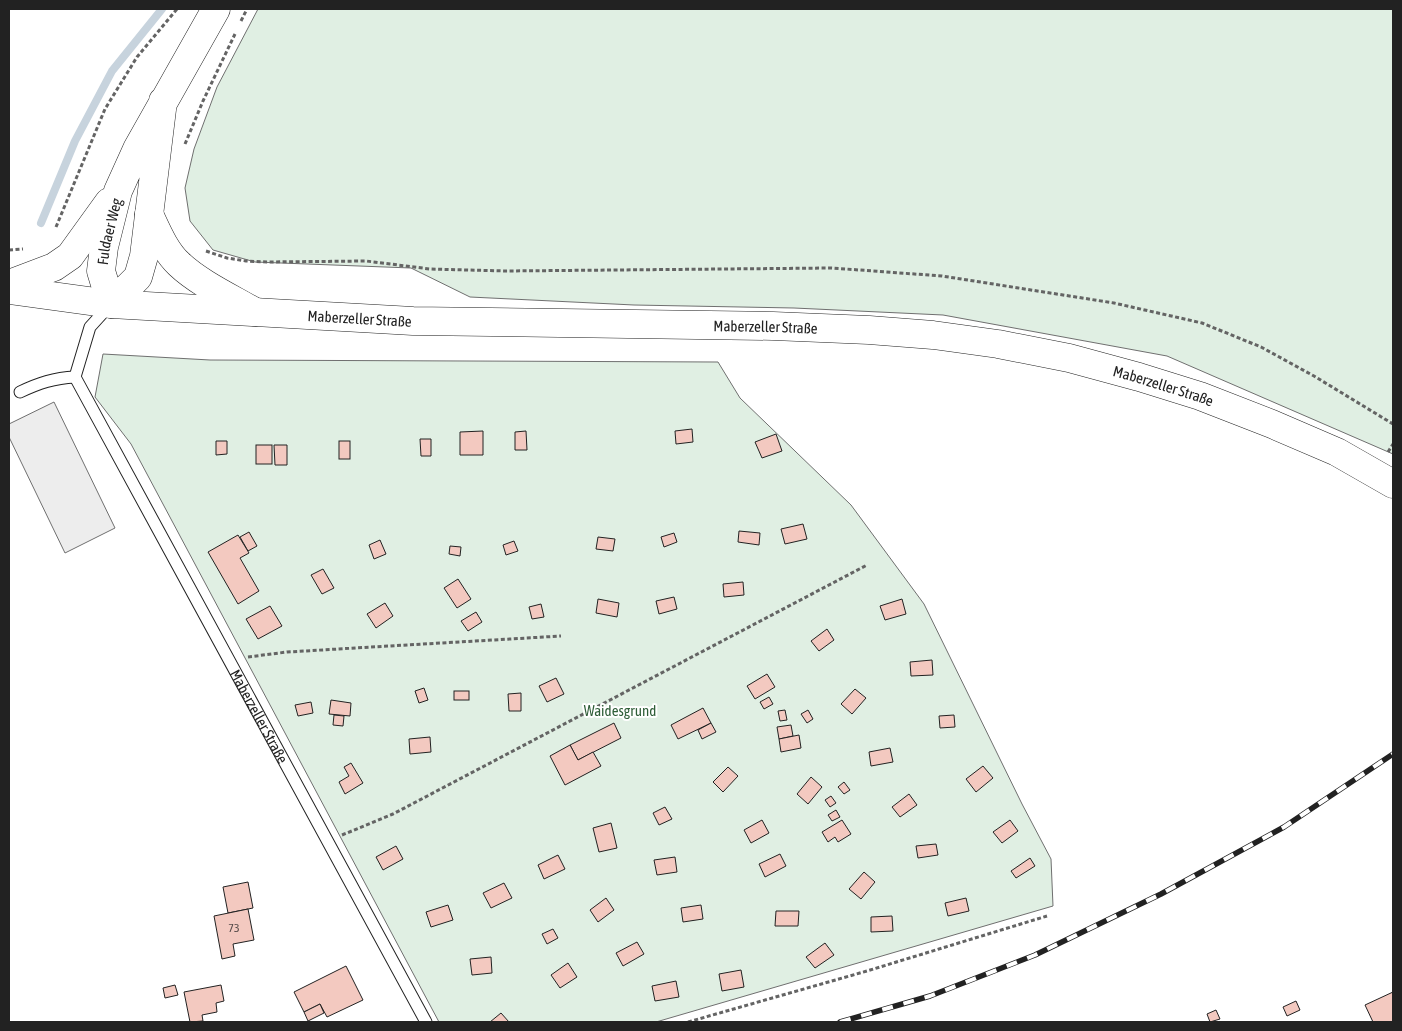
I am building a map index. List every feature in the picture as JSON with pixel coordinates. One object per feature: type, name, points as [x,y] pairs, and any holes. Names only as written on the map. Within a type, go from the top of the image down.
[{"type":"main road","name":"Fuldaer Weg","points":[[162,101],[157,158],[148,214],[144,256],[138,277],[111,304],[100,271],[118,191],[162,101],[216,9]]},
{"type":"main road","points":[[9,284],[48,270],[70,256],[118,191]]},
{"type":"main road","points":[[148,214],[162,242],[179,264],[199,279],[255,312]]},
{"type":"main road","name":"Maberzeller Straße","points":[[9,290],[111,304],[413,321],[773,326],[933,335],[998,344],[1069,358],[1200,396],[1337,452],[1393,484]]},
{"type":"lane","points":[[20,392],[40,382],[75,377],[90,327],[111,304]]},
{"type":"lane","name":"Maberzeller Straße","points":[[75,377],[426,1022]]},
{"type":"path","points":[[54,232],[105,109],[137,57],[177,9]]},
{"type":"path","points":[[239,24],[247,9]]},
{"type":"path","points":[[185,146],[203,101],[235,33]]},
{"type":"path","points":[[203,249],[227,258],[246,261],[366,260],[440,269],[506,271],[832,268],[942,276],[1114,303],[1202,323],[1261,347],[1314,376],[1393,424]]},
{"type":"path","points":[[328,840],[394,814],[867,565]]},
{"type":"path","points":[[230,659],[287,652],[561,636]]},
{"type":"path","points":[[688,1022],[867,971],[1047,916]]},
{"type":"green space","points":[[258,9],[1393,9],[1393,454],[1167,356],[943,315],[794,308],[634,305],[470,297],[411,268],[255,262],[213,250],[190,221],[185,188],[194,149],[217,87]]},
{"type":"green space","name":"Waidesgrund","points":[[103,354],[210,360],[718,362],[740,398],[851,505],[924,604],[1051,859],[1053,906],[656,1022],[439,1022],[131,444],[95,397]]},
{"type":"shaded area","points":[[54,402],[115,528],[65,553],[9,437],[9,424]]},
{"type":"building","points":[[692,429],[693,442],[676,444],[675,431]]},
{"type":"building","points":[[483,431],[483,455],[460,455],[460,432]]},
{"type":"building","points":[[526,431],[527,450],[515,450],[515,432]]},
{"type":"building","points":[[776,434],[782,451],[762,458],[755,442]]},
{"type":"building","points":[[420,439],[431,439],[431,456],[421,456]]},
{"type":"building","points":[[216,441],[227,441],[227,454],[216,455]]},
{"type":"building","points":[[339,441],[350,441],[350,459],[339,459]]},
{"type":"building","points":[[256,445],[272,445],[272,464],[256,464]]},
{"type":"building","points":[[274,445],[287,445],[287,465],[275,465]]},
{"type":"building","points":[[803,524],[807,539],[785,544],[781,529]]},
{"type":"building","points":[[739,531],[760,533],[759,545],[738,542]]},
{"type":"building","points":[[249,532],[257,546],[248,551],[240,537]]},
{"type":"building","points":[[674,533],[677,542],[664,547],[661,537]]},
{"type":"building","points":[[238,535],[249,553],[240,558],[259,591],[238,604],[208,552]]},
{"type":"building","points":[[598,537],[615,539],[613,551],[596,549]]},
{"type":"building","points":[[380,540],[386,554],[374,559],[369,545]]},
{"type":"building","points":[[514,541],[518,551],[506,555],[503,545]]},
{"type":"building","points":[[450,546],[461,547],[460,556],[449,554]]},
{"type":"building","points":[[323,569],[334,588],[322,594],[311,575]]},
{"type":"building","points":[[458,579],[471,599],[457,608],[444,588]]},
{"type":"building","points":[[743,582],[744,595],[724,597],[723,584]]},
{"type":"building","points":[[674,597],[677,609],[659,614],[656,601]]},
{"type":"building","points":[[598,599],[619,603],[617,617],[596,613]]},
{"type":"building","points":[[902,599],[906,614],[885,620],[880,606]]},
{"type":"building","points":[[385,603],[393,616],[376,628],[367,614]]},
{"type":"building","points":[[541,604],[544,617],[532,619],[529,607]]},
{"type":"building","points":[[270,606],[282,626],[258,639],[246,619]]},
{"type":"building","points":[[476,612],[482,622],[468,631],[461,621]]},
{"type":"building","points":[[827,629],[834,640],[819,651],[811,641]]},
{"type":"building","points":[[932,660],[933,675],[911,676],[910,662]]},
{"type":"building","points":[[767,674],[775,687],[755,699],[747,686]]},
{"type":"building","points":[[556,678],[564,694],[547,702],[539,686]]},
{"type":"building","points":[[424,688],[428,700],[419,703],[415,691]]},
{"type":"building","points":[[855,689],[866,698],[852,714],[841,704]]},
{"type":"building","points":[[454,691],[469,691],[469,700],[454,700]]},
{"type":"building","points":[[521,693],[521,711],[509,711],[508,694]]},
{"type":"building","points":[[769,697],[773,704],[764,709],[760,702]]},
{"type":"building","points":[[331,700],[351,703],[350,716],[329,714]]},
{"type":"building","points":[[311,702],[313,713],[298,716],[295,705]]},
{"type":"building","points":[[703,708],[711,723],[678,739],[671,725]]},
{"type":"building","points":[[785,710],[787,720],[780,721],[778,711]]},
{"type":"building","points":[[808,710],[813,719],[807,723],[801,714]]},
{"type":"building","points":[[334,715],[344,716],[343,726],[333,725]]},
{"type":"building","points":[[954,715],[955,727],[940,728],[939,716]]},
{"type":"building","points":[[614,723],[621,738],[578,760],[570,745]]},
{"type":"building","points":[[711,723],[716,732],[702,739],[698,730]]},
{"type":"building","points":[[791,725],[793,736],[779,739],[777,727]]},
{"type":"building","points":[[799,735],[801,748],[781,752],[779,739]]},
{"type":"building","points":[[430,737],[431,752],[410,754],[409,739]]},
{"type":"building","points":[[570,745],[578,760],[593,752],[601,766],[565,785],[550,756]]},
{"type":"building","points":[[890,748],[893,762],[871,766],[869,752]]},
{"type":"building","points":[[351,763],[363,783],[345,794],[339,782],[349,776],[344,767]]},
{"type":"building","points":[[983,766],[993,778],[976,792],[966,779]]},
{"type":"building","points":[[728,767],[738,776],[723,792],[713,782]]},
{"type":"building","points":[[811,777],[822,787],[808,804],[797,794]]},
{"type":"building","points":[[844,782],[850,790],[844,794],[838,787]]},
{"type":"building","points":[[909,794],[917,805],[900,817],[892,807]]},
{"type":"building","points":[[831,796],[836,803],[830,807],[825,800]]},
{"type":"building","points":[[665,807],[672,819],[659,825],[653,813]]},
{"type":"building","points":[[836,810],[840,817],[832,821],[828,815]]},
{"type":"building","points":[[762,820],[769,833],[751,843],[744,830]]},
{"type":"building","points":[[842,820],[851,834],[838,842],[835,837],[828,842],[822,832]]},
{"type":"building","points":[[1010,820],[1018,831],[1002,843],[993,832]]},
{"type":"building","points":[[611,823],[617,848],[599,852],[593,828]]},
{"type":"building","points":[[936,844],[938,855],[918,858],[916,846]]},
{"type":"building","points":[[396,846],[403,859],[383,870],[376,857]]},
{"type":"building","points":[[780,854],[786,866],[765,877],[759,864]]},
{"type":"building","points":[[558,855],[565,869],[544,879],[538,865]]},
{"type":"building","points":[[675,857],[677,872],[657,875],[654,860]]},
{"type":"building","points":[[1030,858],[1035,866],[1016,878],[1011,871]]},
{"type":"building","points":[[864,872],[875,882],[861,899],[849,889]]},
{"type":"building","points":[[248,882],[253,908],[228,913],[223,887]]},
{"type":"building","points":[[504,883],[512,898],[491,908],[483,893]]},
{"type":"building","points":[[606,898],[614,910],[598,922],[590,910]]},
{"type":"building","points":[[966,898],[969,911],[948,916],[945,903]]},
{"type":"building","points":[[448,905],[453,920],[431,927],[426,912]]},
{"type":"building","points":[[701,905],[703,919],[683,922],[681,908]]},
{"type":"building","points":[[248,909],[254,940],[233,944],[235,956],[222,959],[214,916]]},
{"type":"building","points":[[776,911],[799,911],[798,926],[775,926]]},
{"type":"building","points":[[892,916],[893,931],[871,932],[871,917]]},
{"type":"building","points":[[553,929],[558,938],[547,944],[542,934]]},
{"type":"building","points":[[637,942],[644,954],[623,966],[616,953]]},
{"type":"building","points":[[825,943],[834,955],[815,968],[806,957]]},
{"type":"building","points":[[491,957],[492,973],[472,975],[470,959]]},
{"type":"building","points":[[568,963],[577,977],[560,988],[551,975]]},
{"type":"building","points":[[346,966],[363,1000],[327,1017],[320,1004],[304,1012],[294,992]]},
{"type":"building","points":[[741,970],[744,987],[722,991],[719,974]]},
{"type":"building","points":[[676,981],[679,997],[655,1001],[652,986]]},
{"type":"building","points":[[175,985],[178,995],[165,998],[163,988]]},
{"type":"building","points":[[221,985],[224,1001],[216,1003],[217,1012],[202,1015],[203,1021],[190,1022],[184,992]]},
{"type":"building","points":[[1393,992],[1393,1022],[1373,1022],[1365,1005]]},
{"type":"building","points":[[1296,1001],[1300,1010],[1287,1016],[1283,1007]]},
{"type":"building","points":[[320,1004],[324,1013],[308,1021],[304,1012]]},
{"type":"building","points":[[1216,1010],[1220,1019],[1210,1022],[1207,1014]]},
{"type":"building","points":[[501,1013],[509,1022],[490,1022]]},
{"type":"waterway","points":[[41,223],[75,141],[112,71],[162,9]]},
{"type":"railway","points":[[840,1022],[930,996],[1035,955],[1161,894],[1284,827],[1393,754]]}]
